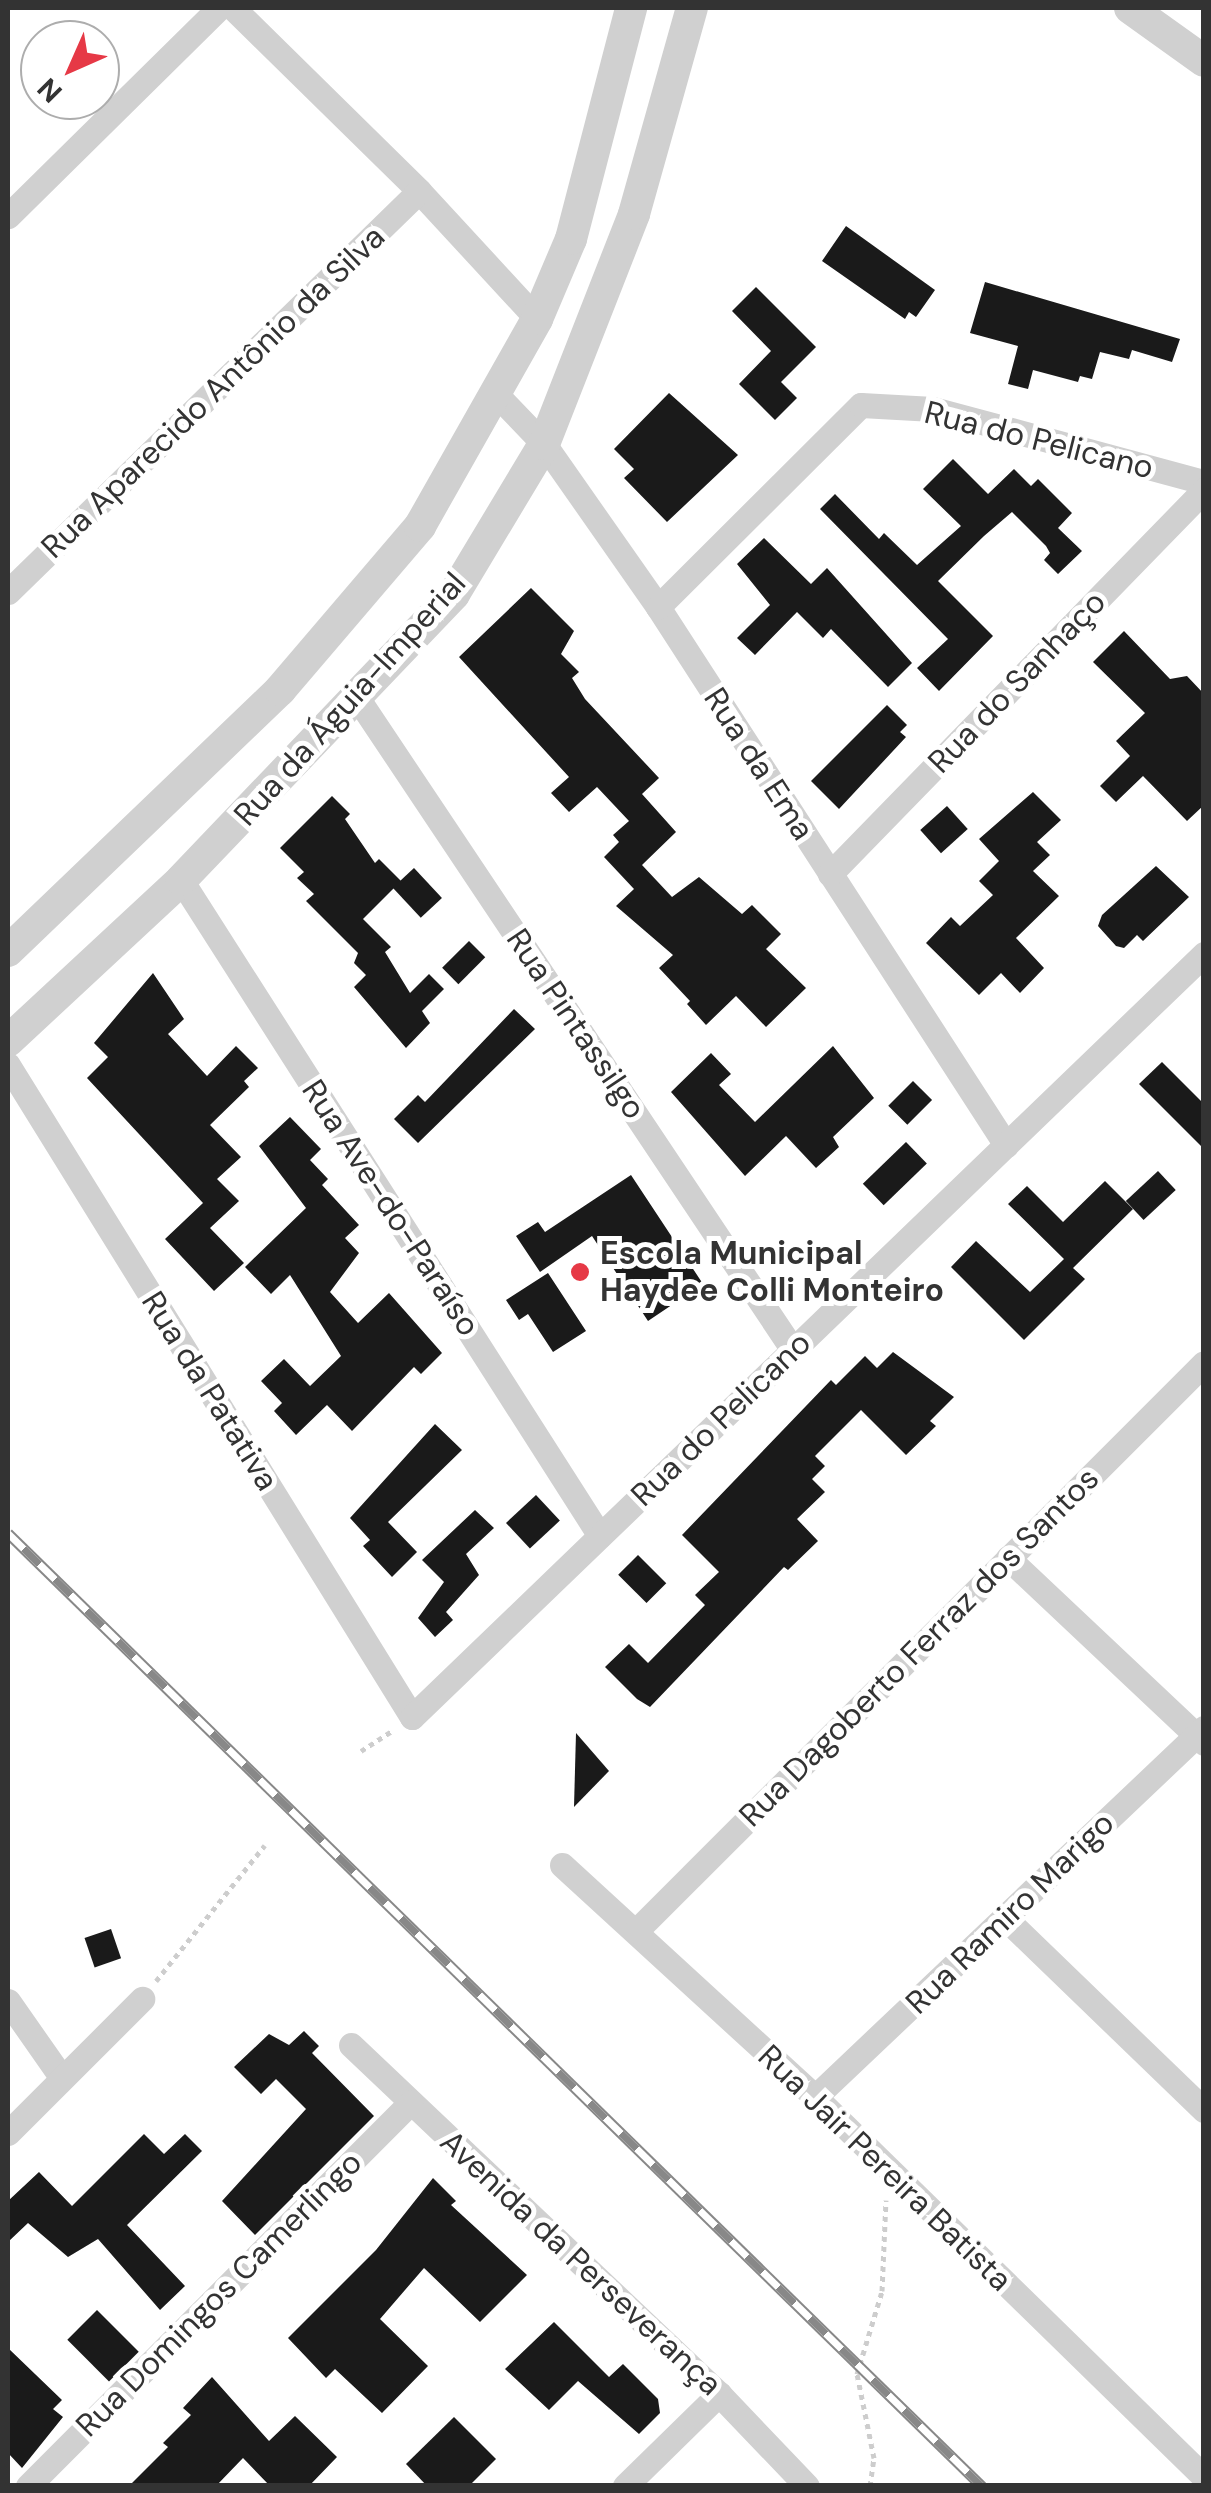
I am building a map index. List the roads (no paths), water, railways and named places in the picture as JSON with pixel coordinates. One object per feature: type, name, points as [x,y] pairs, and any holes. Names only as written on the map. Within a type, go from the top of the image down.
[{"type":"street","points":[[8,216],[218,8]]},
{"type":"street","points":[[233,8],[419,191],[537,319]]},
{"type":"street","name":"Rua da Águia-Imperial","points":[[8,951],[292,676],[420,526],[537,319],[576,223],[631,8]]},
{"type":"street","name":"Rua da Águia-Imperial","points":[[8,1040],[181,880],[358,699],[454,594],[544,444],[634,214],[692,8]]},
{"type":"street","points":[[1130,8],[1204,61]]},
{"type":"street","name":"Rua Aparecido Antônio da Silva","points":[[8,592],[419,191]]},
{"type":"street","name":"Rua da Ema","points":[[497,395],[544,444],[658,607],[1006,1145]]},
{"type":"street","name":"Rua do Pelicano","points":[[658,607],[861,405],[933,409],[1204,482]]},
{"type":"street","name":"Rua do Sanhaço","points":[[830,874],[1204,490]]},
{"type":"street","name":"Rua Pintassilgo","points":[[358,699],[793,1350]]},
{"type":"street","name":"Rua Ave-do-Paraíso","points":[[181,880],[600,1536]]},
{"type":"street","name":"Rua do Pelicano","points":[[412,1717],[1204,954]]},
{"type":"street","name":"Rua da Patativa","points":[[8,1065],[412,1717]]},
{"type":"street","name":"Rua Dagoberto Ferraz dos Santos","points":[[636,1931],[1204,1363]]},
{"type":"street","points":[[1008,1558],[1201,1735]]},
{"type":"street","name":"Rua Ramiro Marigo","points":[[815,2097],[1201,1735]]},
{"type":"street","name":"Rua Jair Pereira Batista","points":[[562,1865],[815,2097],[1204,2477]]},
{"type":"street","points":[[1006,1920],[1204,2110]]},
{"type":"street","points":[[8,2133],[142,1999]]},
{"type":"street","points":[[8,2001],[62,2078]]},
{"type":"street","name":"Avenida da Perseverança","points":[[351,2046],[719,2394],[807,2486]]},
{"type":"street","name":"Rua Domingos Camerlingo","points":[[28,2486],[410,2102]]},
{"type":"street","points":[[625,2486],[719,2394]]},
{"type":"railway","points":[[8,1533],[982,2486]]},
{"type":"place","name":"Escola Municipal Haydee Colli Monteiro","points":[[580,1272]]}]
